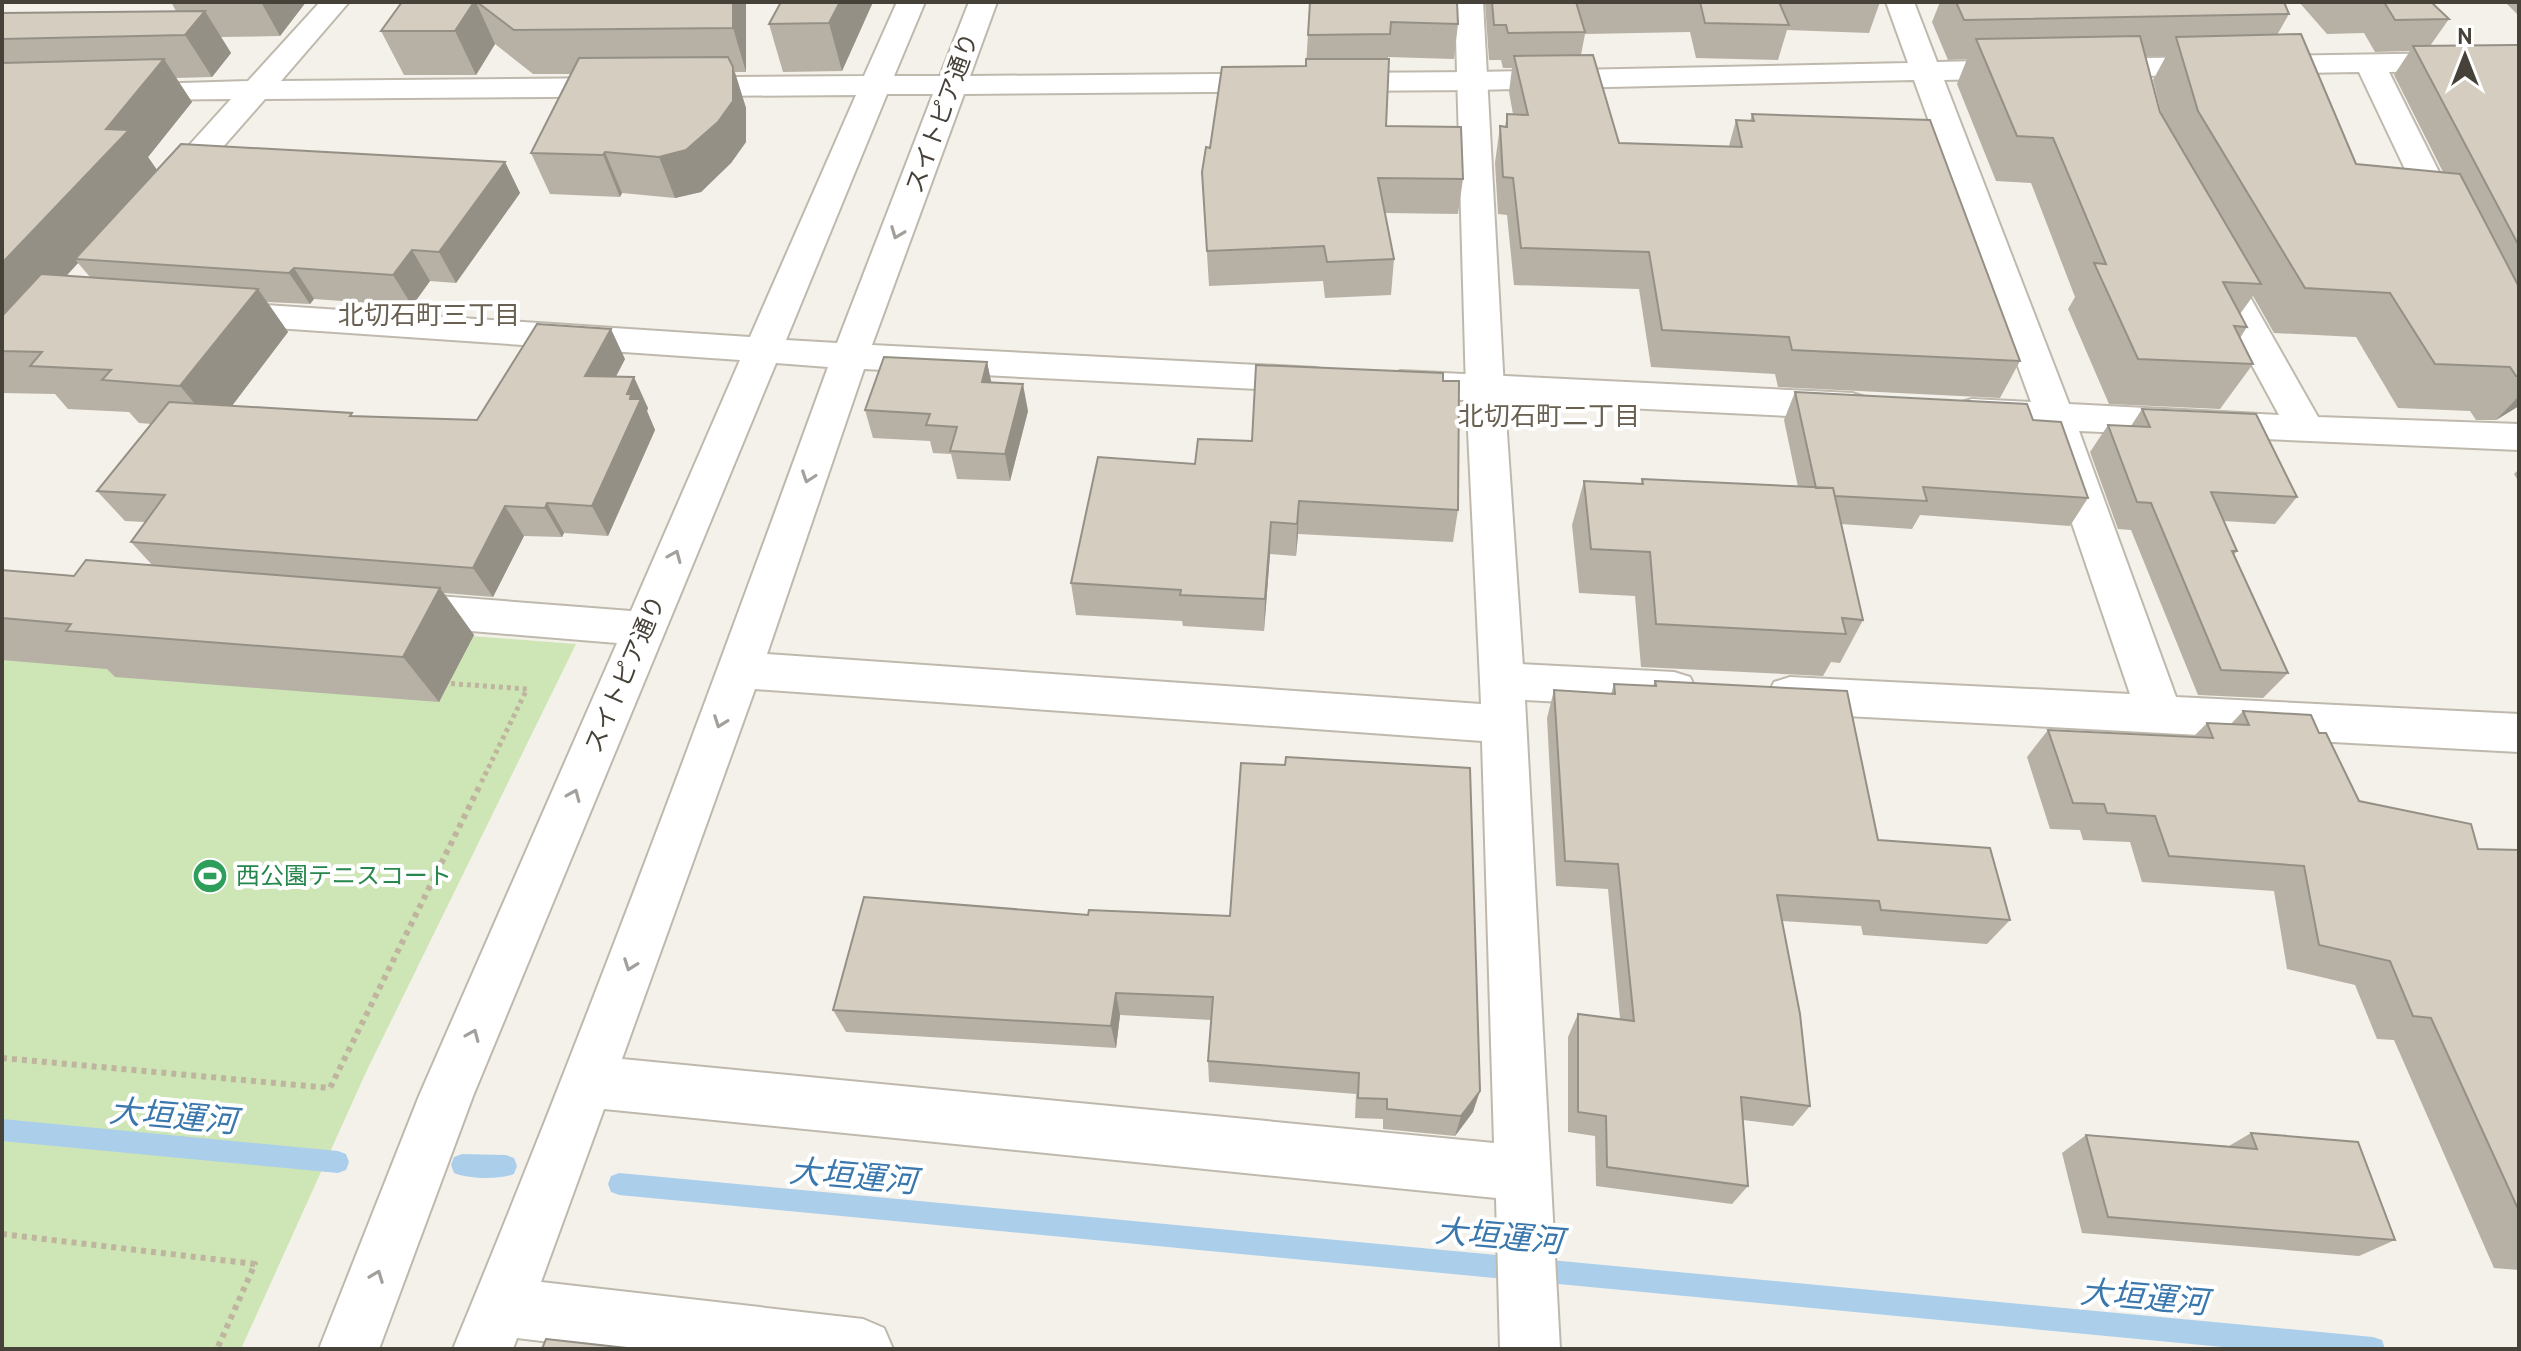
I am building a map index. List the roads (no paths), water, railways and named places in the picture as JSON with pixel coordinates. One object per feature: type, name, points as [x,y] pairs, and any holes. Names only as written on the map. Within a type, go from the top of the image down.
[{"type":"street","points":[[147,212],[335,2]]},
{"type":"street","name":"スイトピア通り","points":[[349,1349],[446,1096],[879,84],[911,2]]},
{"type":"street","name":"スイトピア通り","points":[[492,1328],[522,1258],[740,670],[850,356],[983,2]]},
{"type":"street","points":[[1469,2],[1475,81],[1485,389],[1503,703],[1530,1349]]},
{"type":"street","points":[[1900,2],[2055,416],[2159,713]]},
{"type":"street","points":[[93,92],[260,88],[1475,81],[2061,68],[2136,82],[2370,64],[2519,61]]},
{"type":"street","points":[[2370,64],[2465,257]]},
{"type":"street","points":[[2200,238],[2306,430]]},
{"type":"street","points":[[191,311],[850,356],[1881,408]]},
{"type":"street","points":[[1944,411],[2306,430],[2519,437]]},
{"type":"street","points":[[368,607],[644,629]]},
{"type":"street","points":[[740,670],[1503,703],[1737,693],[2519,733]]},
{"type":"street","points":[[586,1081],[1522,1189]]},
{"type":"street","points":[[492,1328],[863,1349]]},
{"type":"waterway","name":"大垣運河","points":[[2,1130],[338,1162]]},
{"type":"waterway","name":"大垣運河","points":[[462,1165],[506,1166]]},
{"type":"waterway","name":"大垣運河","points":[[619,1184],[2373,1349]]},
{"type":"place","name":"西公園テニスコート","points":[[210,876]]},
{"type":"district","name":"北切石町三丁目","points":[[429,315]]},
{"type":"district","name":"北切石町二丁目","points":[[1549,416]]}]
